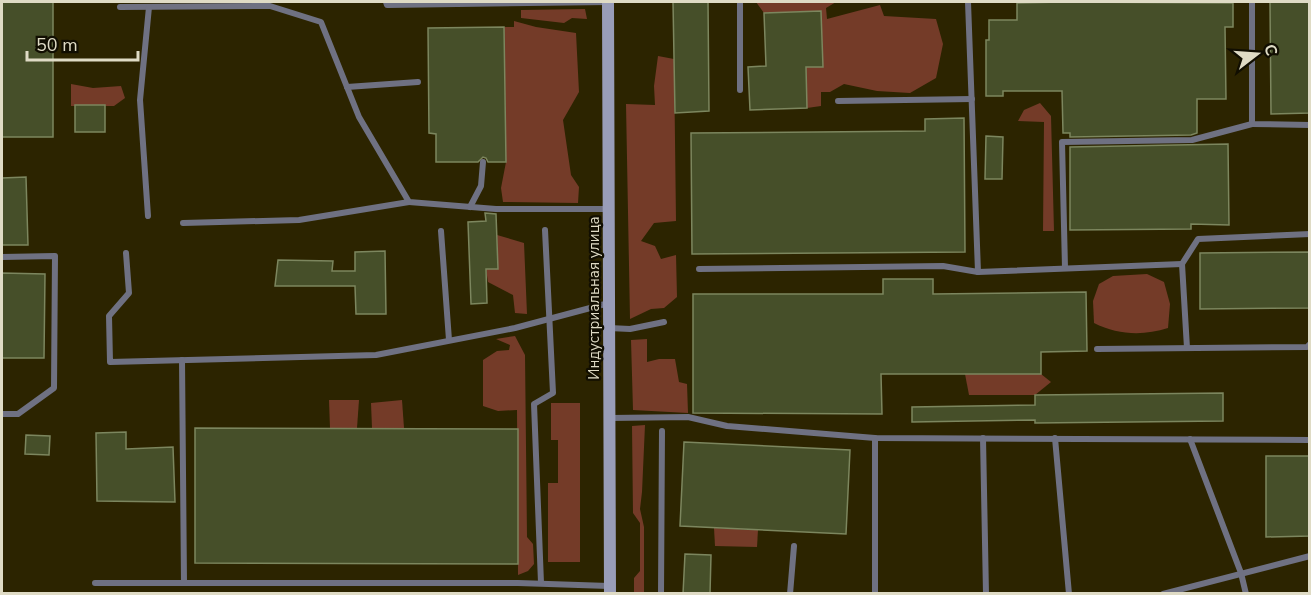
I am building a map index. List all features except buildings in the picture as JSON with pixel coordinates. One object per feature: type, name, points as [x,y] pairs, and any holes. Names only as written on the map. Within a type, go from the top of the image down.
[{"type":"main road","name":"Индустриальная улица","points":[[608,2],[610,590]]},
{"type":"lane","points":[[386,2],[387,5],[608,2]]},
{"type":"lane","points":[[740,2],[740,90]]},
{"type":"lane","points":[[968,2],[978,272]]},
{"type":"lane","points":[[1252,2],[1252,124]]},
{"type":"lane","points":[[120,7],[270,6],[321,22],[359,117],[409,202]]},
{"type":"lane","points":[[148,216],[140,100],[149,7]]},
{"type":"lane","points":[[347,87],[418,81]]},
{"type":"lane","points":[[838,101],[972,99]]},
{"type":"lane","points":[[1065,268],[1062,142],[1192,140],[1252,124],[1310,125]]},
{"type":"lane","points":[[470,207],[481,186],[483,162]]},
{"type":"lane","points":[[183,223],[299,220],[409,202],[496,209],[609,209]]},
{"type":"lane","points":[[541,583],[534,404],[553,393],[545,230]]},
{"type":"lane","points":[[441,231],[449,340]]},
{"type":"lane","points":[[1187,348],[1182,264],[1198,239],[1310,234]]},
{"type":"lane","points":[[126,253],[129,294],[108,316],[110,362],[376,355],[515,328],[609,303]]},
{"type":"lane","points":[[2,257],[55,256],[54,388],[18,414],[2,414]]},
{"type":"lane","points":[[699,269],[943,266],[978,272],[1182,264]]},
{"type":"lane","points":[[609,328],[630,329],[664,322]]},
{"type":"lane","points":[[1097,349],[1309,347]]},
{"type":"lane","points":[[182,360],[184,583]]},
{"type":"lane","points":[[610,418],[688,417],[727,426],[875,438],[1310,440]]},
{"type":"lane","points":[[662,431],[662,594]]},
{"type":"lane","points":[[875,438],[875,594]]},
{"type":"lane","points":[[983,438],[986,594]]},
{"type":"lane","points":[[1055,438],[1069,594]]},
{"type":"lane","points":[[1190,439],[1241,573],[1246,594]]},
{"type":"lane","points":[[790,594],[794,546]]},
{"type":"lane","points":[[1163,594],[1310,556]]},
{"type":"lane","points":[[95,584],[541,583],[610,590]]},
{"type":"shaded area","points":[[756,2],[836,2],[826,8],[827,19],[880,5],[884,16],[936,19],[943,44],[936,78],[910,93],[877,91],[844,84],[830,92],[821,92],[821,106],[807,108],[806,67],[822,67],[821,11],[764,13]]},
{"type":"shaded area","points":[[585,9],[587,19],[572,18],[564,23],[521,18],[521,10]]},
{"type":"shaded area","points":[[514,21],[576,33],[579,92],[563,120],[571,175],[579,187],[578,203],[503,202],[501,188],[506,162],[504,27],[514,27]]},
{"type":"shaded area","points":[[658,56],[674,59],[676,221],[654,223],[641,241],[655,246],[661,259],[676,255],[677,297],[664,308],[651,309],[630,319],[626,104],[655,105],[654,86]]},
{"type":"shaded area","points":[[71,84],[93,88],[121,86],[125,98],[114,106],[71,106]]},
{"type":"shaded area","points":[[1040,103],[1051,116],[1054,231],[1043,231],[1044,122],[1018,121],[1024,110]]},
{"type":"shaded area","points":[[497,235],[524,243],[527,314],[515,313],[513,295],[488,282],[486,269],[498,269]]},
{"type":"shaded area","points":[[1147,274],[1164,282],[1170,304],[1168,328],[1131,333],[1112,330],[1094,323],[1093,301],[1099,284],[1113,276]]},
{"type":"shaded area","points":[[515,336],[525,355],[527,537],[533,544],[534,564],[528,571],[518,575],[517,410],[498,411],[483,406],[483,360],[497,351],[509,350],[510,345],[496,339]]},
{"type":"shaded area","points":[[647,339],[647,362],[675,359],[679,382],[687,384],[688,413],[633,410],[631,340]]},
{"type":"shaded area","points":[[965,374],[1041,374],[1051,382],[1035,395],[969,395]]},
{"type":"shaded area","points":[[329,400],[359,400],[357,428],[330,428]]},
{"type":"shaded area","points":[[402,400],[404,428],[372,428],[371,403]]},
{"type":"shaded area","points":[[551,403],[580,403],[580,562],[548,562],[548,483],[558,483],[558,440],[551,440]]},
{"type":"shaded area","points":[[645,425],[640,509],[644,527],[644,593],[634,593],[634,578],[640,571],[640,523],[633,513],[632,426]]},
{"type":"shaded area","points":[[714,528],[758,530],[757,547],[715,546]]}]
